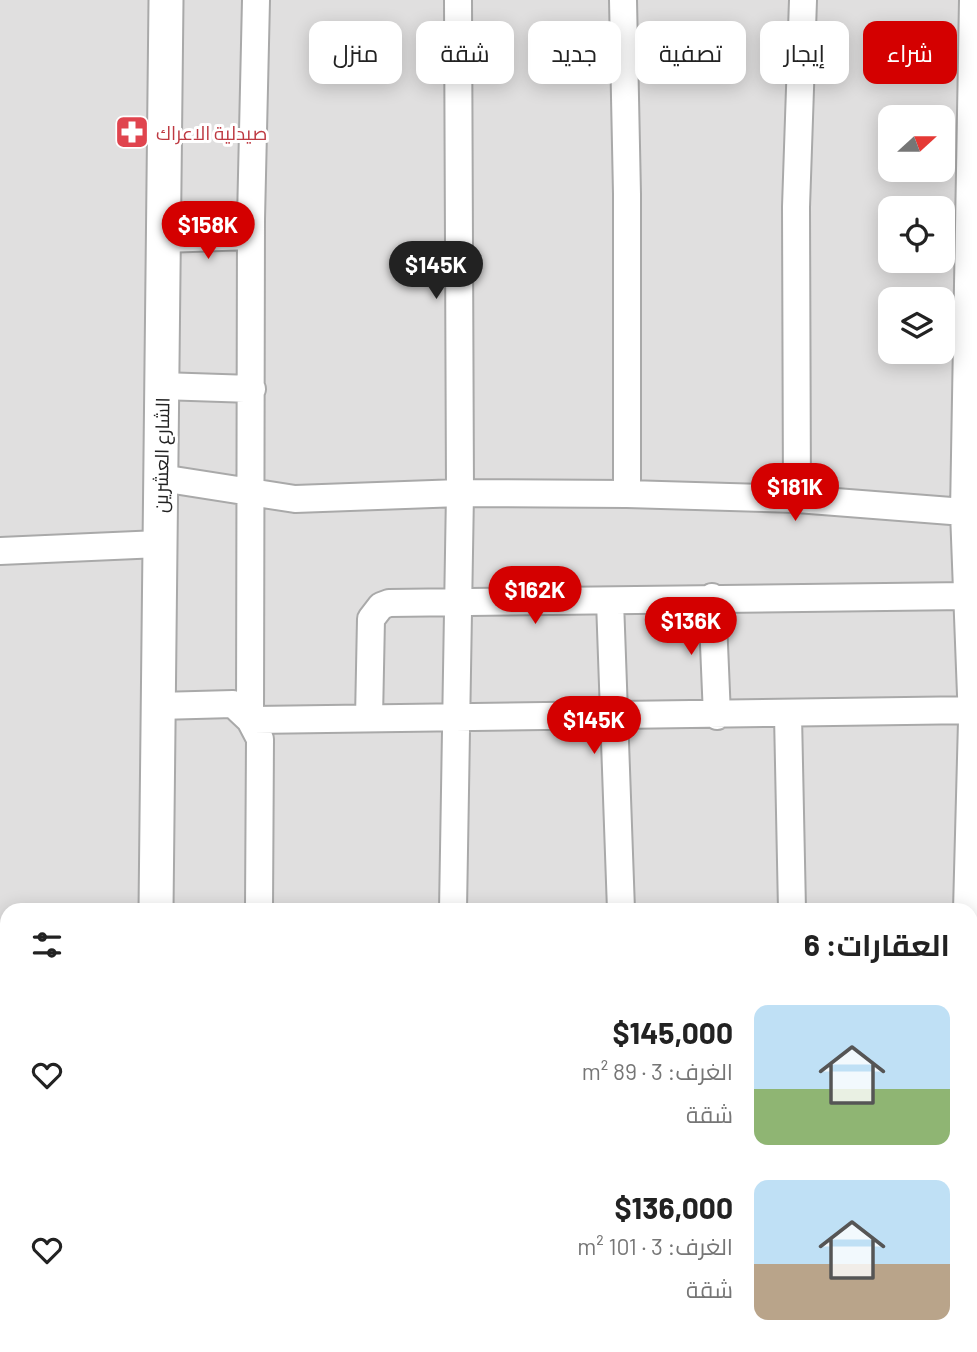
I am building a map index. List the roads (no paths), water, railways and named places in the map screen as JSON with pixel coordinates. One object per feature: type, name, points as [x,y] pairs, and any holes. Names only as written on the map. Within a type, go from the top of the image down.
[{"type":"street","name":"الشارع العشرين","points":[[156,903],[166,0]]},
{"type":"street","points":[[250,720],[251,236],[256,0]]},
{"type":"street","points":[[453,903],[460,492],[458,0]]},
{"type":"street","points":[[623,0],[627,494]]},
{"type":"street","points":[[797,499],[796,206],[803,0]]},
{"type":"street","points":[[967,903],[974,710],[964,512],[972,365],[973,0]]},
{"type":"street","points":[[163,239],[251,236]]},
{"type":"street","points":[[161,386],[252,389]]},
{"type":"street","points":[[162,478],[295,499],[460,492],[627,494],[797,499],[964,512]]},
{"type":"street","points":[[0,551],[159,544]]},
{"type":"street","points":[[369,718],[370,625],[375,612],[389,603],[967,596]]},
{"type":"street","points":[[712,597],[717,716]]},
{"type":"street","points":[[610,601],[621,903]]},
{"type":"street","points":[[158,706],[233,704],[250,720],[260,738],[259,903]]},
{"type":"street","points":[[250,720],[616,713],[717,716],[974,710]]},
{"type":"street","points":[[788,715],[792,903]]},
{"type":"place","name":"صيدلية الاعراك","points":[[132,132]]}]
